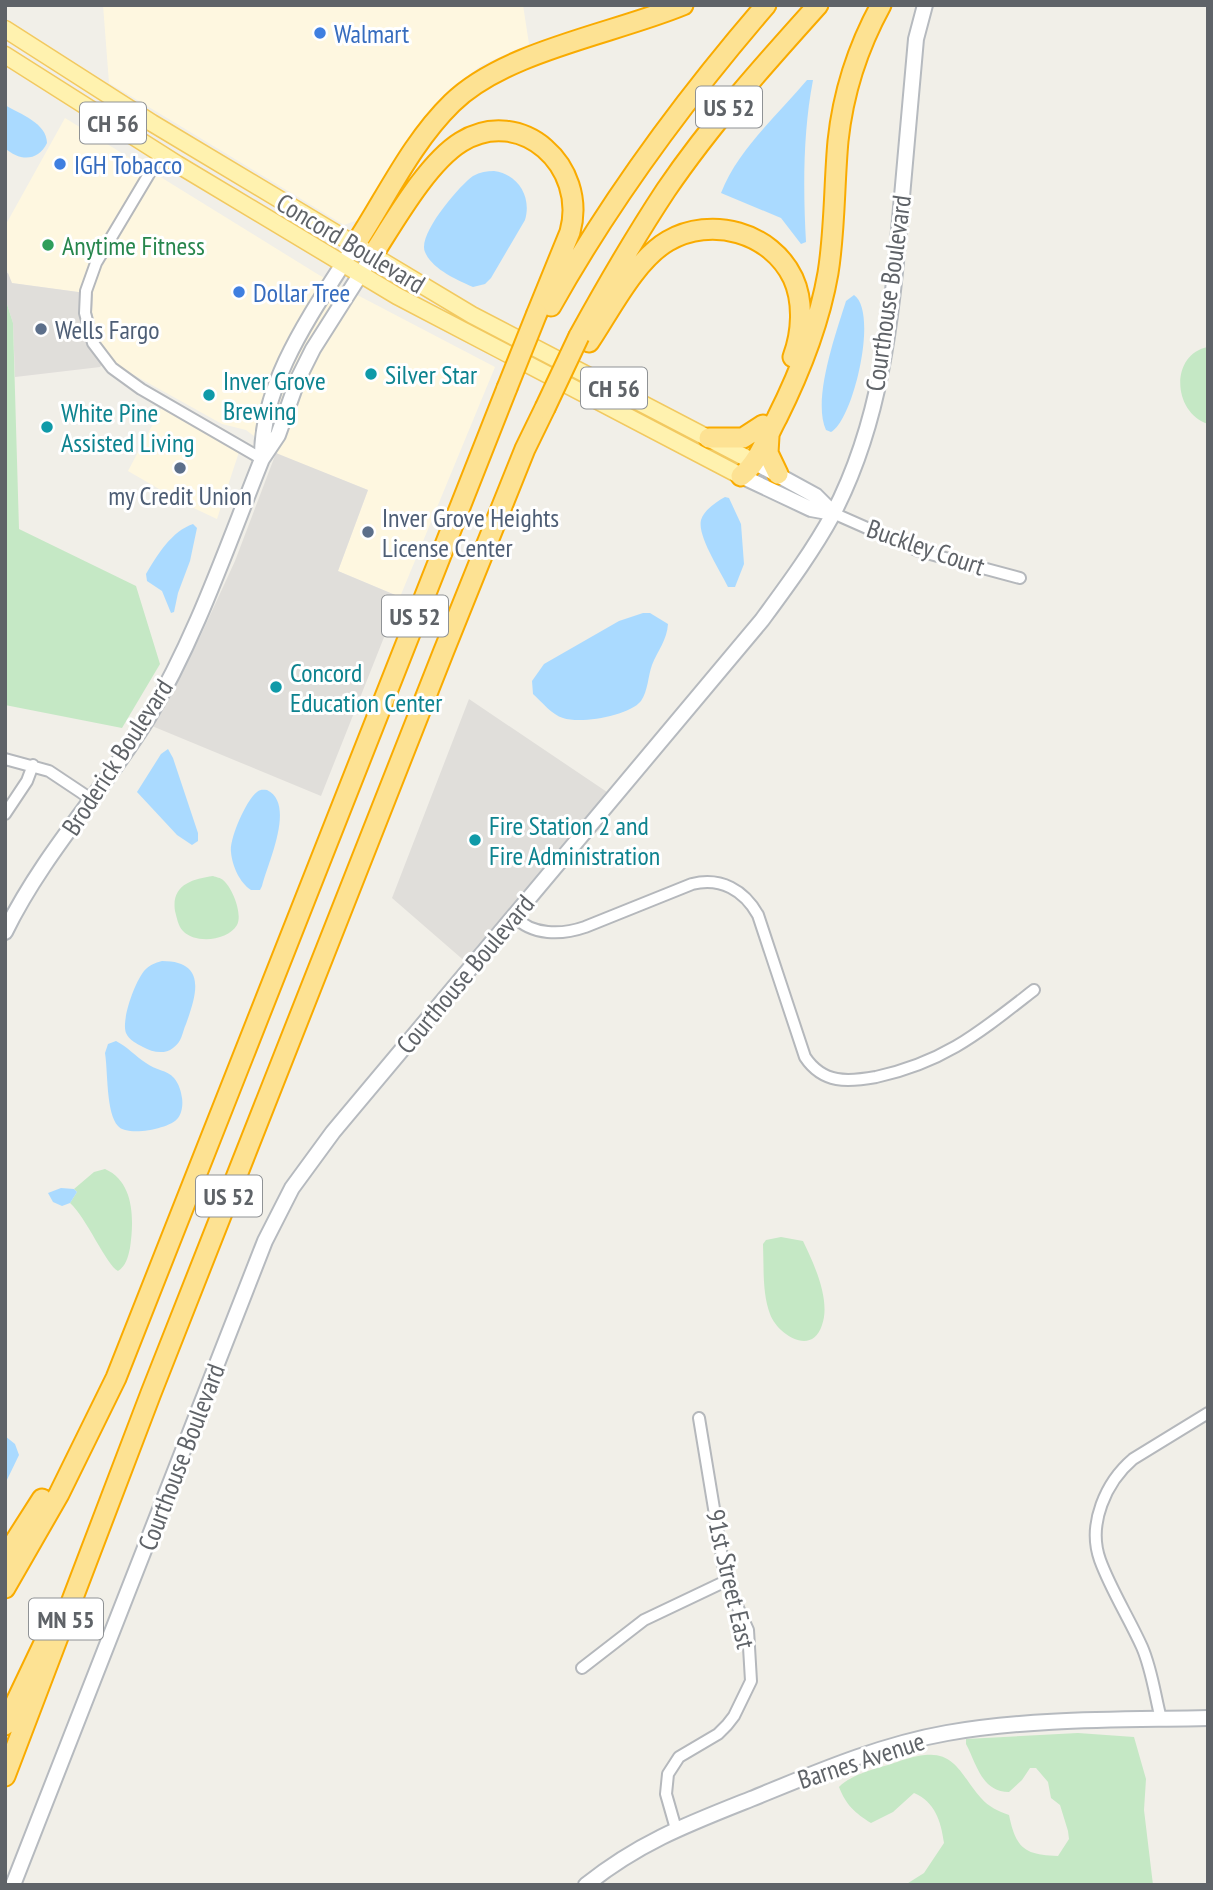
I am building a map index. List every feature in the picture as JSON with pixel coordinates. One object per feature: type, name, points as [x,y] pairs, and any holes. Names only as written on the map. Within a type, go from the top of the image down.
[{"type":"highway","points":[[363,251],[417,144],[465,92],[489,76],[525,60],[683,5]]},
{"type":"highway","name":"US 52","points":[[5,1557],[64,1462],[141,1312],[507,388],[541,315],[633,172],[701,82],[766,5]]},
{"type":"highway","name":"US 52","points":[[5,1725],[125,1461],[443,653],[520,462],[545,408],[666,191],[696,149],[758,73],[818,5]]},
{"type":"highway","points":[[747,465],[809,346],[820,311],[828,271],[839,138],[845,101],[864,38],[881,5]]},
{"type":"highway","points":[[363,251],[454,146],[480,134],[501,132],[520,135],[542,146],[559,162],[566,173],[574,197],[570,232],[541,315]]},
{"type":"highway","points":[[584,339],[657,247],[671,239],[692,231],[716,228],[736,230],[757,241],[779,259],[792,276],[799,296],[800,332],[796,349],[766,428],[768,453],[778,474]]},
{"type":"highway","points":[[709,438],[743,438],[766,428]]},
{"type":"highway","name":"MN 55","points":[[5,1588],[59,1494],[100,1414],[141,1312]]},
{"type":"highway","name":"MN 55","points":[[5,1776],[125,1461]]},
{"type":"main road","name":"Concord Boulevard","points":[[5,29],[152,123],[472,315],[709,438]]},
{"type":"main road","name":"Concord Boulevard","points":[[5,55],[360,275],[589,396],[747,465]]},
{"type":"main road","name":"CH 56","points":[[709,438],[747,465]]},
{"type":"street","name":"Courthouse Boulevard","points":[[13,1885],[276,1217],[292,1188],[333,1132],[762,620],[834,513],[864,437],[885,356],[893,299],[916,39],[925,5]]},
{"type":"street","points":[[161,154],[96,262],[86,291],[85,313],[93,343],[112,369],[141,389],[262,459]]},
{"type":"street","name":"Broderick Boulevard","points":[[262,459],[264,425],[284,365],[343,264],[363,251]]},
{"type":"street","name":"Broderick Boulevard","points":[[5,932],[32,884],[146,721],[171,677],[262,459],[278,435],[298,379],[313,349],[360,275],[363,251]]},
{"type":"street","points":[[747,465],[811,509],[834,513]]},
{"type":"street","points":[[747,465],[778,474],[816,496],[834,513]]},
{"type":"street","name":"Buckley Court","points":[[834,513],[919,551],[1020,578]]},
{"type":"street","points":[[5,759],[49,771],[91,799]]},
{"type":"street","points":[[5,814],[27,781],[33,765]]},
{"type":"street","points":[[514,916],[519,922],[537,930],[567,932],[692,884],[710,882],[735,889],[748,900],[758,915],[805,1057],[820,1073],[844,1082],[903,1071],[939,1057],[971,1039],[1034,990]]},
{"type":"street","points":[[1161,1720],[1146,1657],[1100,1559],[1097,1524],[1107,1491],[1123,1468],[1133,1459],[1208,1413]]},
{"type":"street","name":"91st Street East","points":[[676,1829],[666,1794],[668,1774],[679,1757],[718,1734],[727,1725],[751,1681],[748,1630],[726,1581],[699,1418]]},
{"type":"street","points":[[582,1668],[644,1620],[726,1581]]},
{"type":"street","name":"Barnes Avenue","points":[[586,1885],[625,1856],[676,1829],[849,1760],[910,1741],[965,1730],[1022,1724],[1208,1718]]},
{"type":"shaded area","points":[[103,5],[523,5],[529,44],[482,65],[452,88],[422,120],[358,220],[344,225],[109,83]]},
{"type":"shaded area","points":[[65,118],[319,275],[495,367],[400,597],[338,571],[368,490],[281,456],[246,430],[222,424],[116,365],[99,340],[92,312],[93,294],[11,283],[5,264],[5,226]]},
{"type":"shaded area","points":[[8,273],[12,283],[93,294],[92,312],[99,340],[110,356],[100,367],[15,377],[13,323],[5,298],[5,274]]},
{"type":"shaded area","points":[[162,407],[239,452],[217,519],[128,471]]},
{"type":"shaded area","points":[[276,453],[368,490],[338,571],[400,597],[321,796],[152,726],[200,637],[235,561]]},
{"type":"shaded area","points":[[469,699],[607,792],[468,964],[392,898]]},
{"type":"green space","points":[[5,298],[13,323],[19,529],[136,586],[160,664],[122,728],[5,705]]},
{"type":"green space","points":[[1208,347],[1208,424],[1196,418],[1187,408],[1180,384],[1187,360]]},
{"type":"green space","points":[[213,876],[222,879],[230,888],[238,908],[237,925],[226,935],[211,939],[195,938],[183,931],[179,924],[175,911],[176,895],[185,885]]},
{"type":"green space","points":[[105,1169],[122,1183],[132,1215],[129,1251],[125,1264],[118,1271],[70,1203],[77,1192],[74,1189],[94,1172]]},
{"type":"green space","points":[[781,1237],[803,1241],[820,1282],[824,1315],[817,1335],[811,1340],[803,1341],[787,1335],[774,1322],[767,1306],[763,1244],[766,1240]]},
{"type":"green space","points":[[1078,1733],[1134,1737],[1146,1779],[1144,1810],[1153,1885],[905,1885],[924,1873],[944,1843],[939,1820],[932,1807],[914,1793],[893,1812],[871,1823],[852,1808],[839,1787],[862,1773],[911,1758],[936,1755],[952,1762],[984,1801],[1009,1815],[1015,1836],[1024,1848],[1037,1854],[1058,1856],[1069,1839],[1068,1831],[1060,1805],[1051,1798],[1048,1782],[1036,1768],[1030,1768],[1009,1792],[992,1787],[977,1768],[966,1739]]},
{"type":"water","points":[[807,80],[813,80],[805,160],[806,242],[801,244],[781,218],[721,193],[748,147]]},
{"type":"water","points":[[5,105],[32,120],[43,130],[47,143],[39,154],[22,157],[5,148]]},
{"type":"water","points":[[494,171],[510,177],[521,188],[525,195],[527,211],[525,220],[491,278],[485,284],[473,287],[433,264],[425,252],[424,244],[433,223],[458,190],[473,176]]},
{"type":"water","points":[[854,295],[861,305],[864,343],[855,388],[839,424],[831,432],[826,430],[822,417],[827,366],[846,301]]},
{"type":"water","points":[[725,497],[729,498],[741,524],[744,564],[735,587],[728,587],[706,544],[701,527],[705,513]]},
{"type":"water","points":[[193,524],[197,528],[190,561],[174,612],[171,613],[162,591],[147,581],[146,574],[172,538]]},
{"type":"water","points":[[650,613],[668,624],[652,665],[645,693],[635,706],[616,715],[571,720],[555,714],[533,694],[532,681],[544,664],[619,621]]},
{"type":"water","points":[[168,749],[198,833],[198,841],[192,845],[177,835],[137,792],[161,754]]},
{"type":"water","points":[[267,790],[275,797],[279,808],[278,834],[262,886],[260,890],[251,890],[237,874],[231,846],[235,830],[248,803],[257,792]]},
{"type":"water","points":[[162,961],[187,967],[195,982],[195,992],[180,1040],[166,1052],[158,1052],[133,1042],[126,1033],[125,1019],[140,976],[148,967]]},
{"type":"water","points":[[116,1041],[176,1080],[182,1106],[179,1116],[173,1122],[139,1131],[118,1126],[109,1102],[105,1053],[108,1044]]},
{"type":"water","points":[[61,1188],[74,1189],[77,1192],[70,1203],[62,1206],[53,1202],[48,1193]]},
{"type":"water","points":[[5,1436],[15,1444],[19,1455],[5,1484]]},
{"type":"place","name":"Walmart","points":[[320,33]]},
{"type":"place","name":"IGH Tobacco","points":[[60,164]]},
{"type":"place","name":"Anytime Fitness","points":[[48,245]]},
{"type":"place","name":"Dollar Tree","points":[[239,292]]},
{"type":"place","name":"Wells Fargo","points":[[41,329]]},
{"type":"place","name":"Silver Star","points":[[371,374]]},
{"type":"place","name":"Inver Grove Brewing","points":[[209,395]]},
{"type":"place","name":"White Pine Assisted Living","points":[[47,427]]},
{"type":"place","name":"my Credit Union","points":[[180,468]]},
{"type":"place","name":"Inver Grove Heights License Center","points":[[368,532]]},
{"type":"place","name":"Concord Education Center","points":[[276,687]]},
{"type":"place","name":"Fire Station 2 and Fire Administration","points":[[475,840]]}]
